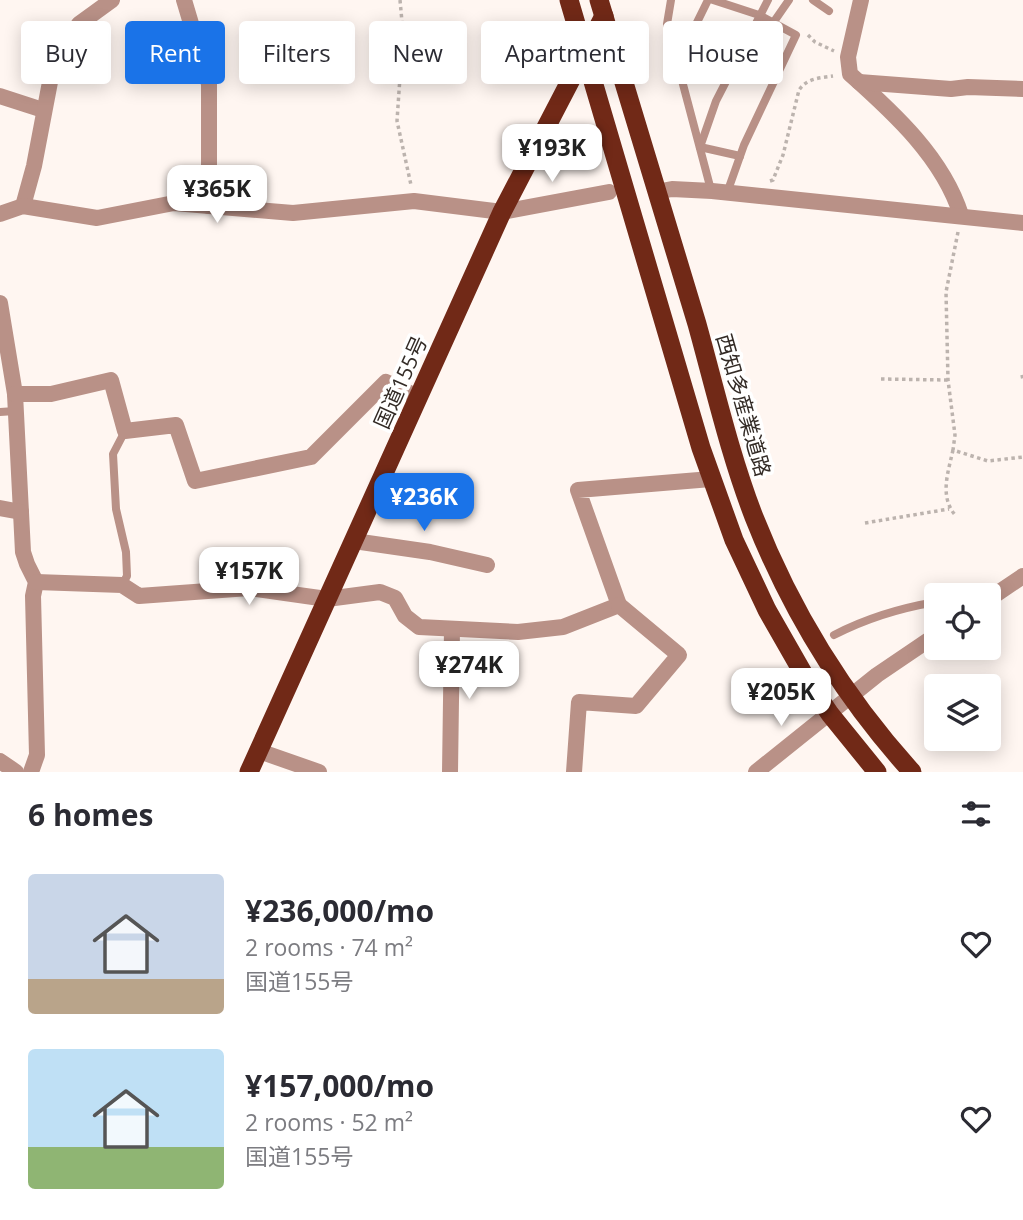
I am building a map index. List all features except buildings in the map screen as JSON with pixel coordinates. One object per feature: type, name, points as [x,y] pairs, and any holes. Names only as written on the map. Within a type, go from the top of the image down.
[{"type":"highway","points":[[569,0],[575,21]]},
{"type":"highway","name":"西知多産業道路","points":[[601,8],[754,516],[806,628],[850,696],[912,772]]},
{"type":"highway","name":"国道155号","points":[[250,772],[502,212],[569,84]]},
{"type":"highway","points":[[594,84],[711,479],[734,540],[766,610],[807,680],[830,714],[877,772]]},
{"type":"street","points":[[23,205],[34,166],[54,61],[79,24],[112,0]]},
{"type":"street","points":[[184,0],[209,84],[209,206]]},
{"type":"street","points":[[862,0],[848,57],[855,78],[905,124],[954,193],[961,215]]},
{"type":"street","points":[[855,78],[951,89],[1023,89]]},
{"type":"street","points":[[0,96],[43,110]]},
{"type":"street","points":[[656,192],[672,189],[719,192],[1023,223]]},
{"type":"street","points":[[0,214],[23,205],[97,218],[174,203],[293,213],[414,201],[502,212],[609,192]]},
{"type":"street","points":[[0,303],[15,394],[8,412],[21,512],[23,552],[36,583],[33,596],[37,755],[31,772]]},
{"type":"street","points":[[15,394],[51,394],[111,380],[125,430],[176,425],[195,481],[311,457],[386,382],[418,397]]},
{"type":"street","points":[[574,772],[579,702],[636,706],[679,655],[619,605],[578,490],[711,479]]},
{"type":"street","points":[[0,508],[21,512]]},
{"type":"street","points":[[354,541],[430,552],[487,565]]},
{"type":"street","points":[[1001,591],[1023,576]]},
{"type":"street","points":[[36,583],[122,584],[139,596],[249,588],[327,599],[380,593],[395,598],[405,616],[419,627],[518,632],[564,627],[619,605]]},
{"type":"street","points":[[450,772],[452,629]]},
{"type":"street","points":[[756,772],[850,696],[924,644]]},
{"type":"street","points":[[259,751],[319,772]]},
{"type":"street","points":[[0,761],[16,772]]},
{"type":"lane","points":[[668,21],[671,0]]},
{"type":"lane","points":[[699,21],[710,0],[759,15],[770,21]]},
{"type":"lane","points":[[700,147],[716,101],[768,0]]},
{"type":"lane","points":[[774,21],[789,0]]},
{"type":"lane","points":[[813,0],[829,11]]},
{"type":"lane","points":[[783,28],[796,35],[783,63]]},
{"type":"lane","points":[[683,84],[700,147],[719,192]]},
{"type":"lane","points":[[719,192],[740,156],[773,84]]},
{"type":"lane","points":[[700,147],[740,156]]},
{"type":"lane","points":[[122,584],[127,576],[126,552],[116,509],[113,454],[125,430]]},
{"type":"lane","points":[[834,635],[861,621],[924,604]]},
{"type":"path","points":[[400,0],[402,33],[397,121],[414,201]]},
{"type":"path","points":[[746,195],[753,186],[773,180],[783,155],[803,83],[811,79],[855,78]]},
{"type":"path","points":[[956,516],[949,509],[945,486],[955,435],[948,380],[946,292],[961,215]]},
{"type":"path","points":[[881,379],[948,380]]},
{"type":"path","points":[[953,450],[989,461],[1023,457]]},
{"type":"path","points":[[866,523],[949,509]]}]
